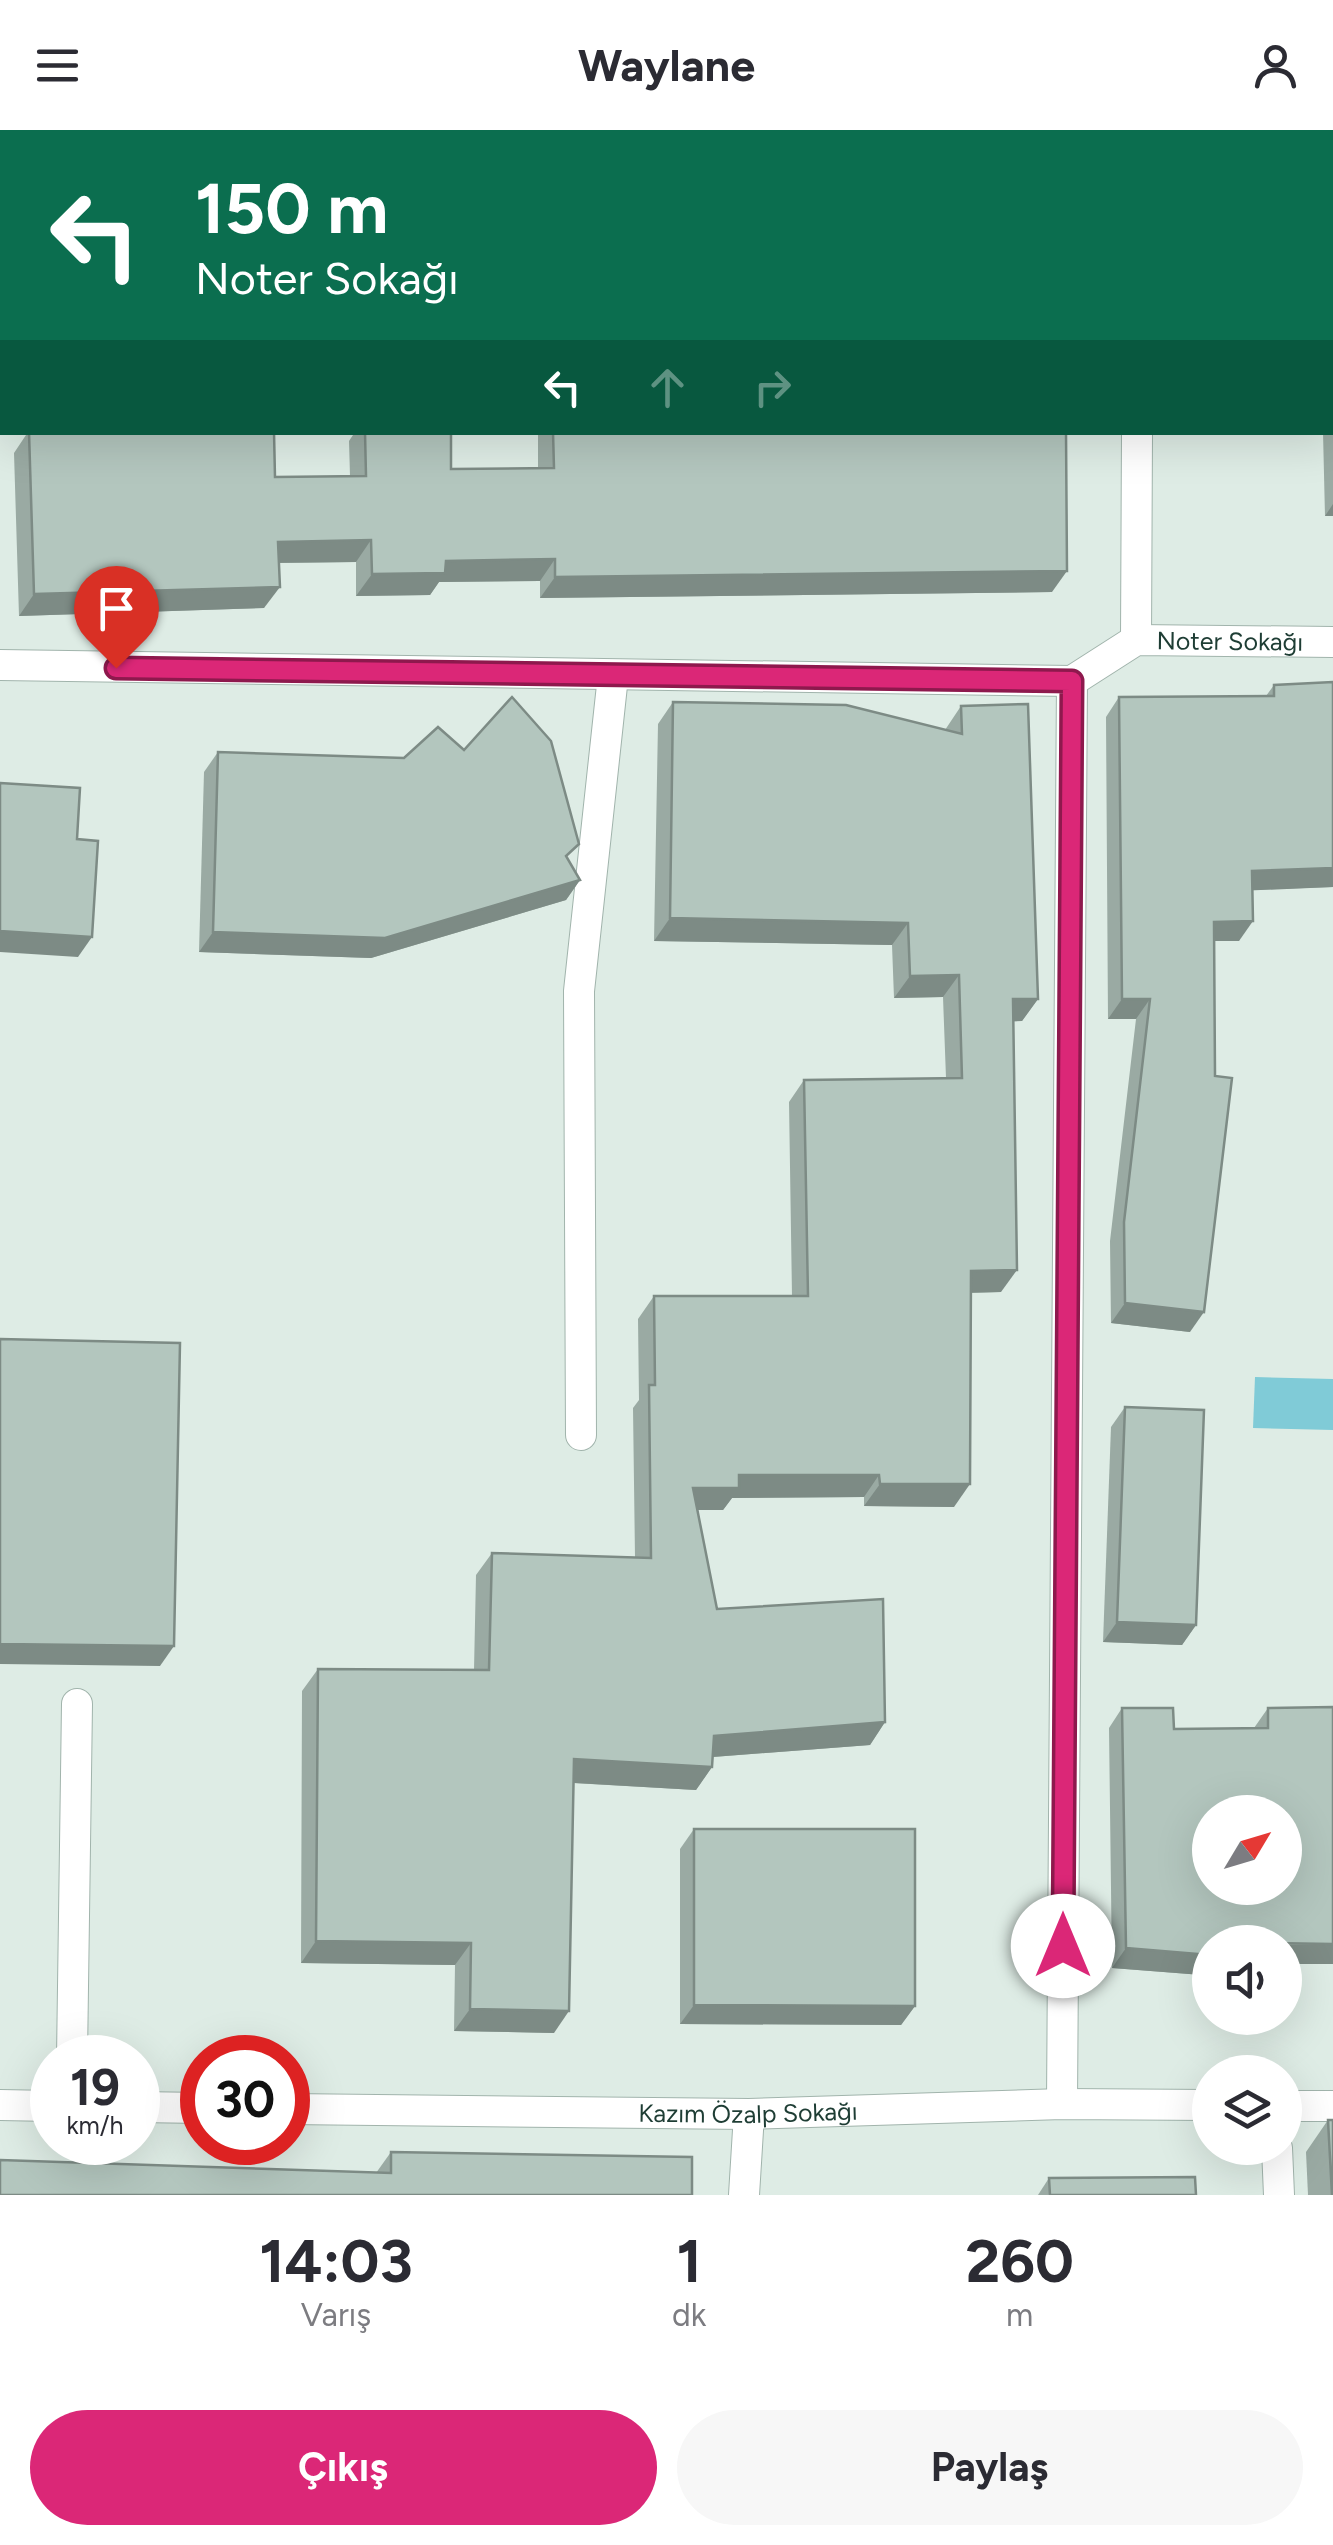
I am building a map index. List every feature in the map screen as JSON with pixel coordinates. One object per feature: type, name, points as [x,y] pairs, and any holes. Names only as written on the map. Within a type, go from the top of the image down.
[{"type":"street","points":[[1136,640],[1138,435]]},
{"type":"street","name":"Noter Sokağı","points":[[1072,681],[1136,640],[1333,642]]},
{"type":"street","points":[[0,665],[1072,681],[1062,2104]]},
{"type":"street","points":[[581,1434],[578,991],[613,676]]},
{"type":"street","points":[[72,2035],[77,1704]]},
{"type":"street","name":"Kazım Özalp Sokağı","points":[[310,2109],[749,2114],[1062,2104],[1192,2105]]},
{"type":"street","points":[[0,2105],[30,2106]]},
{"type":"street","points":[[1302,2106],[1333,2106]]},
{"type":"street","points":[[744,2195],[749,2114]]},
{"type":"street","points":[[1278,2165],[1278,2195]]},
{"type":"water","points":[[1255,1377],[1333,1379],[1333,1430],[1253,1428]]},
{"type":"building","points":[[29,435],[274,435],[275,477],[366,476],[365,435],[451,435],[451,469],[554,468],[553,435],[1066,435],[1067,571],[555,577],[555,559],[446,561],[445,573],[372,574],[371,540],[278,542],[280,587],[34,594]]},
{"type":"building","points":[[1333,682],[1333,868],[1252,871],[1253,921],[1214,922],[1215,1076],[1232,1078],[1204,1312],[1125,1303],[1124,1222],[1150,999],[1122,999],[1119,697],[1274,696],[1274,685]]},
{"type":"building","points":[[512,697],[551,741],[579,844],[566,856],[580,880],[385,938],[213,932],[218,752],[404,758],[438,727],[464,750]]},
{"type":"building","points":[[673,702],[846,705],[962,734],[961,706],[1028,704],[1038,999],[1013,999],[1017,1270],[971,1271],[970,1484],[880,1484],[879,1475],[739,1475],[739,1488],[693,1488],[717,1609],[883,1599],[885,1722],[714,1736],[712,1767],[574,1759],[569,2011],[470,2009],[471,1943],[316,1941],[318,1669],[489,1670],[492,1553],[651,1558],[649,1385],[655,1385],[654,1296],[808,1296],[804,1080],[962,1078],[959,975],[910,976],[908,923],[670,918]]},
{"type":"building","points":[[0,783],[80,788],[77,839],[98,841],[92,937],[0,931]]},
{"type":"building","points":[[0,1339],[180,1343],[174,1646],[0,1644]]},
{"type":"building","points":[[1125,1407],[1204,1410],[1196,1625],[1117,1622]]},
{"type":"building","points":[[1333,1707],[1333,1944],[1302,1943],[1302,1925],[1192,1925],[1192,1954],[1126,1948],[1122,1708],[1173,1708],[1174,1729],[1268,1728],[1268,1708]]},
{"type":"building","points":[[694,1829],[915,1829],[915,2006],[694,2005]]},
{"type":"building","points":[[1328,2120],[1333,2120],[1333,2195],[1332,2195]]},
{"type":"building","points":[[391,2152],[692,2157],[692,2195],[0,2195],[0,2160],[30,2161],[30,2165],[391,2173]]},
{"type":"building","points":[[1195,2177],[1196,2195],[1050,2195],[1049,2178]]},
{"type":"route","points":[[116,668],[1072,681],[1063,1946]]}]
